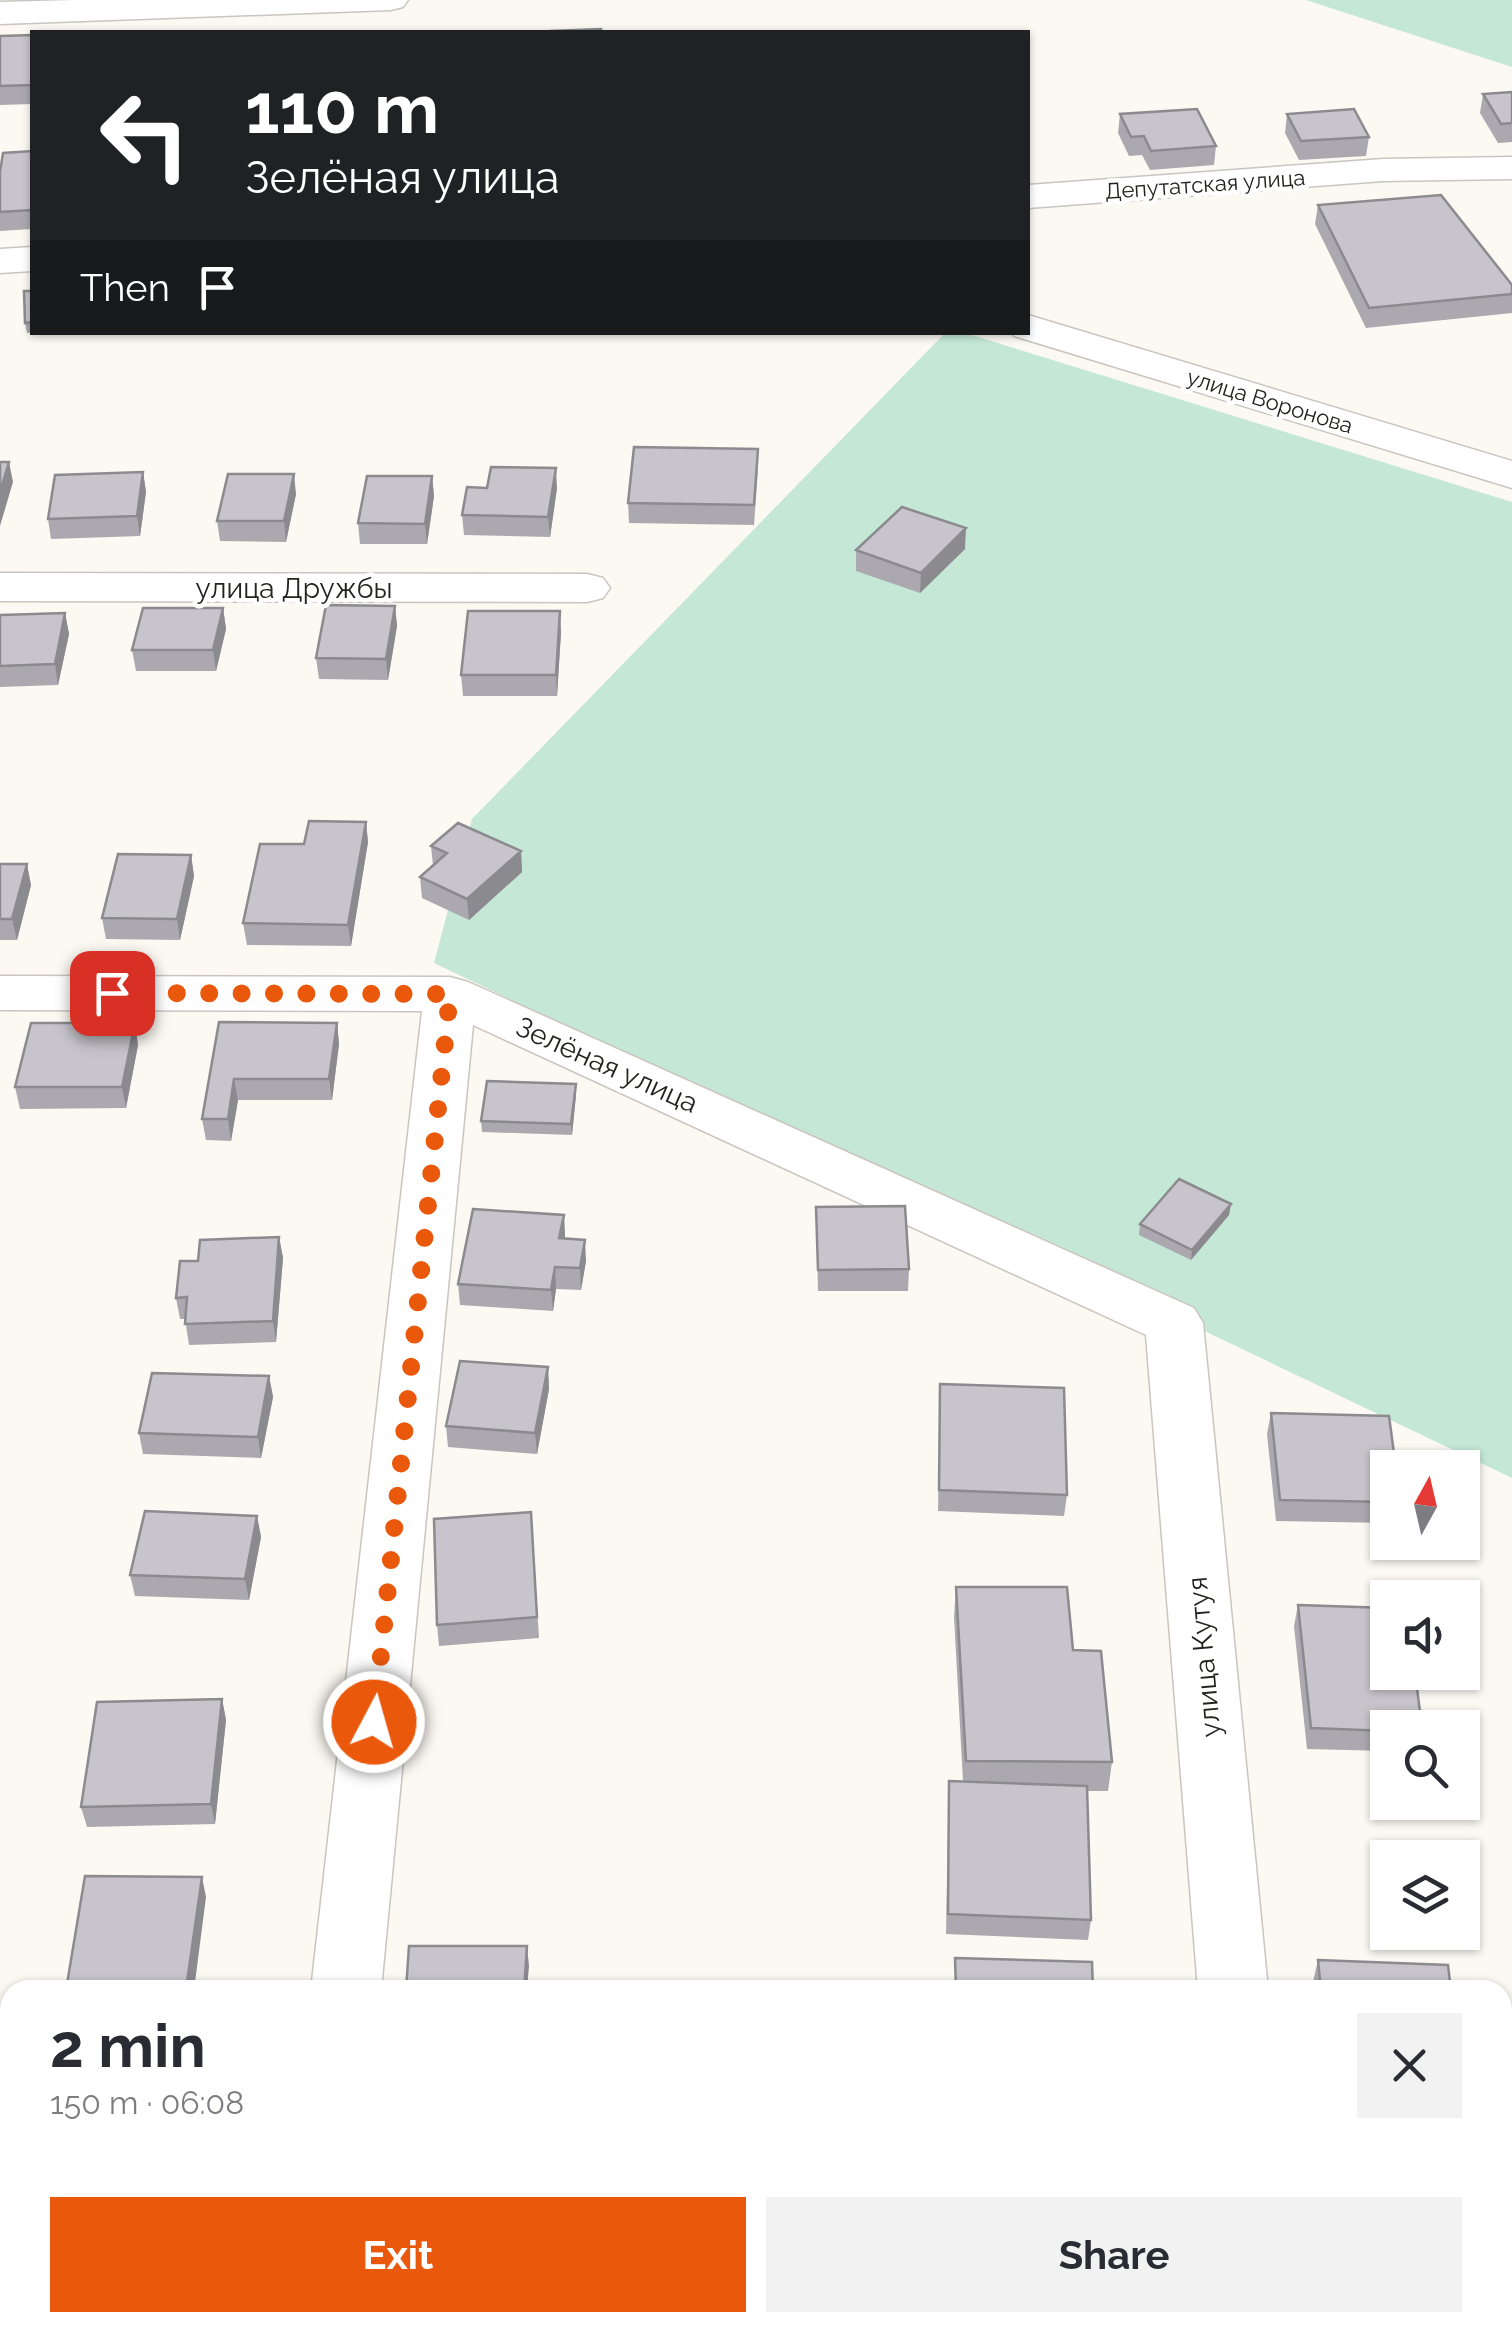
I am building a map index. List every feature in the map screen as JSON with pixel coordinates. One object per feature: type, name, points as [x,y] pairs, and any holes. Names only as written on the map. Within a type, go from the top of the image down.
[{"type":"street","points":[[0,13],[391,0]]},
{"type":"street","name":"Депутатская улица","points":[[1030,197],[1382,170],[1512,168]]},
{"type":"street","points":[[0,261],[30,259]]},
{"type":"street","name":"улица Воронова","points":[[1030,329],[1512,475]]},
{"type":"street","name":"улица Дружбы","points":[[0,587],[588,588]]},
{"type":"street","name":"Зелёная улица","points":[[0,993],[450,994],[1174,1323]]},
{"type":"street","points":[[347,1980],[450,994]]},
{"type":"street","name":"улица Кутуя","points":[[1174,1323],[1232,1980]]},
{"type":"green space","points":[[1306,0],[1512,0],[1512,67]]},
{"type":"green space","points":[[943,335],[971,335],[1512,502],[1512,1478],[1480,1463],[1480,1450],[1453,1450],[434,963],[472,819]]},
{"type":"building","points":[[30,35],[30,85],[0,86],[0,36]]},
{"type":"building","points":[[1512,92],[1512,123],[1501,124],[1483,94]]},
{"type":"building","points":[[1197,109],[1216,146],[1151,151],[1144,136],[1131,137],[1120,114]]},
{"type":"building","points":[[1354,109],[1369,137],[1301,141],[1287,114]]},
{"type":"building","points":[[30,151],[30,210],[0,212],[3,153]]},
{"type":"building","points":[[1441,195],[1512,285],[1512,294],[1369,308],[1318,205]]},
{"type":"building","points":[[24,291],[30,291],[30,322],[25,323]]},
{"type":"building","points":[[634,447],[758,449],[754,505],[628,503]]},
{"type":"building","points":[[0,462],[9,462],[0,492]]},
{"type":"building","points":[[491,467],[556,468],[548,517],[462,515],[467,487],[487,488]]},
{"type":"building","points":[[143,472],[137,516],[48,519],[55,475]]},
{"type":"building","points":[[228,474],[294,474],[284,521],[217,521]]},
{"type":"building","points":[[367,476],[432,476],[425,524],[358,523]]},
{"type":"building","points":[[902,507],[966,528],[921,573],[856,550]]},
{"type":"building","points":[[326,605],[395,606],[386,659],[316,658]]},
{"type":"building","points":[[143,608],[223,608],[213,650],[132,650]]},
{"type":"building","points":[[468,611],[560,611],[556,675],[461,675]]},
{"type":"building","points":[[65,613],[55,664],[0,666],[0,615]]},
{"type":"building","points":[[309,821],[366,822],[348,925],[243,923],[260,844],[304,844]]},
{"type":"building","points":[[458,823],[521,851],[467,899],[420,877],[447,853],[431,846]]},
{"type":"building","points":[[118,854],[191,855],[177,919],[102,918]]},
{"type":"building","points":[[0,864],[27,864],[12,919],[0,919]]},
{"type":"building","points":[[219,1022],[337,1023],[329,1079],[234,1079],[228,1119],[202,1119]]},
{"type":"building","points":[[31,1023],[135,1023],[122,1087],[15,1087]]},
{"type":"building","points":[[487,1081],[576,1084],[571,1124],[481,1121]]},
{"type":"building","points":[[1179,1179],[1231,1204],[1192,1250],[1140,1224]]},
{"type":"building","points":[[905,1206],[909,1269],[818,1270],[816,1207]]},
{"type":"building","points":[[473,1209],[564,1215],[559,1238],[585,1240],[580,1268],[555,1267],[551,1290],[458,1284]]},
{"type":"building","points":[[279,1237],[273,1321],[185,1324],[187,1297],[176,1298],[180,1261],[198,1261],[200,1240]]},
{"type":"building","points":[[460,1361],[548,1367],[535,1433],[446,1426]]},
{"type":"building","points":[[152,1373],[269,1376],[258,1437],[139,1433]]},
{"type":"building","points":[[940,1384],[1064,1388],[1067,1495],[939,1490]]},
{"type":"building","points":[[1271,1413],[1389,1416],[1394,1450],[1370,1450],[1370,1502],[1280,1500]]},
{"type":"building","points":[[145,1511],[257,1516],[245,1579],[130,1575]]},
{"type":"building","points":[[531,1512],[537,1617],[437,1625],[434,1519]]},
{"type":"building","points":[[956,1587],[1067,1587],[1073,1650],[1101,1651],[1112,1762],[966,1761]]},
{"type":"building","points":[[1298,1605],[1370,1607],[1370,1690],[1417,1690],[1420,1710],[1370,1710],[1370,1730],[1311,1728]]},
{"type":"building","points":[[222,1699],[211,1804],[81,1807],[97,1702]]},
{"type":"building","points":[[949,1781],[1087,1786],[1091,1920],[948,1914]]},
{"type":"building","points":[[85,1876],[202,1877],[187,1980],[68,1980]]},
{"type":"building","points":[[409,1946],[527,1946],[525,1980],[407,1980]]},
{"type":"building","points":[[955,1958],[1092,1962],[1093,1980],[956,1980]]},
{"type":"building","points":[[1318,1960],[1448,1965],[1450,1980],[1320,1980]]},
{"type":"route","points":[[112,993],[450,994],[374,1722]]}]
